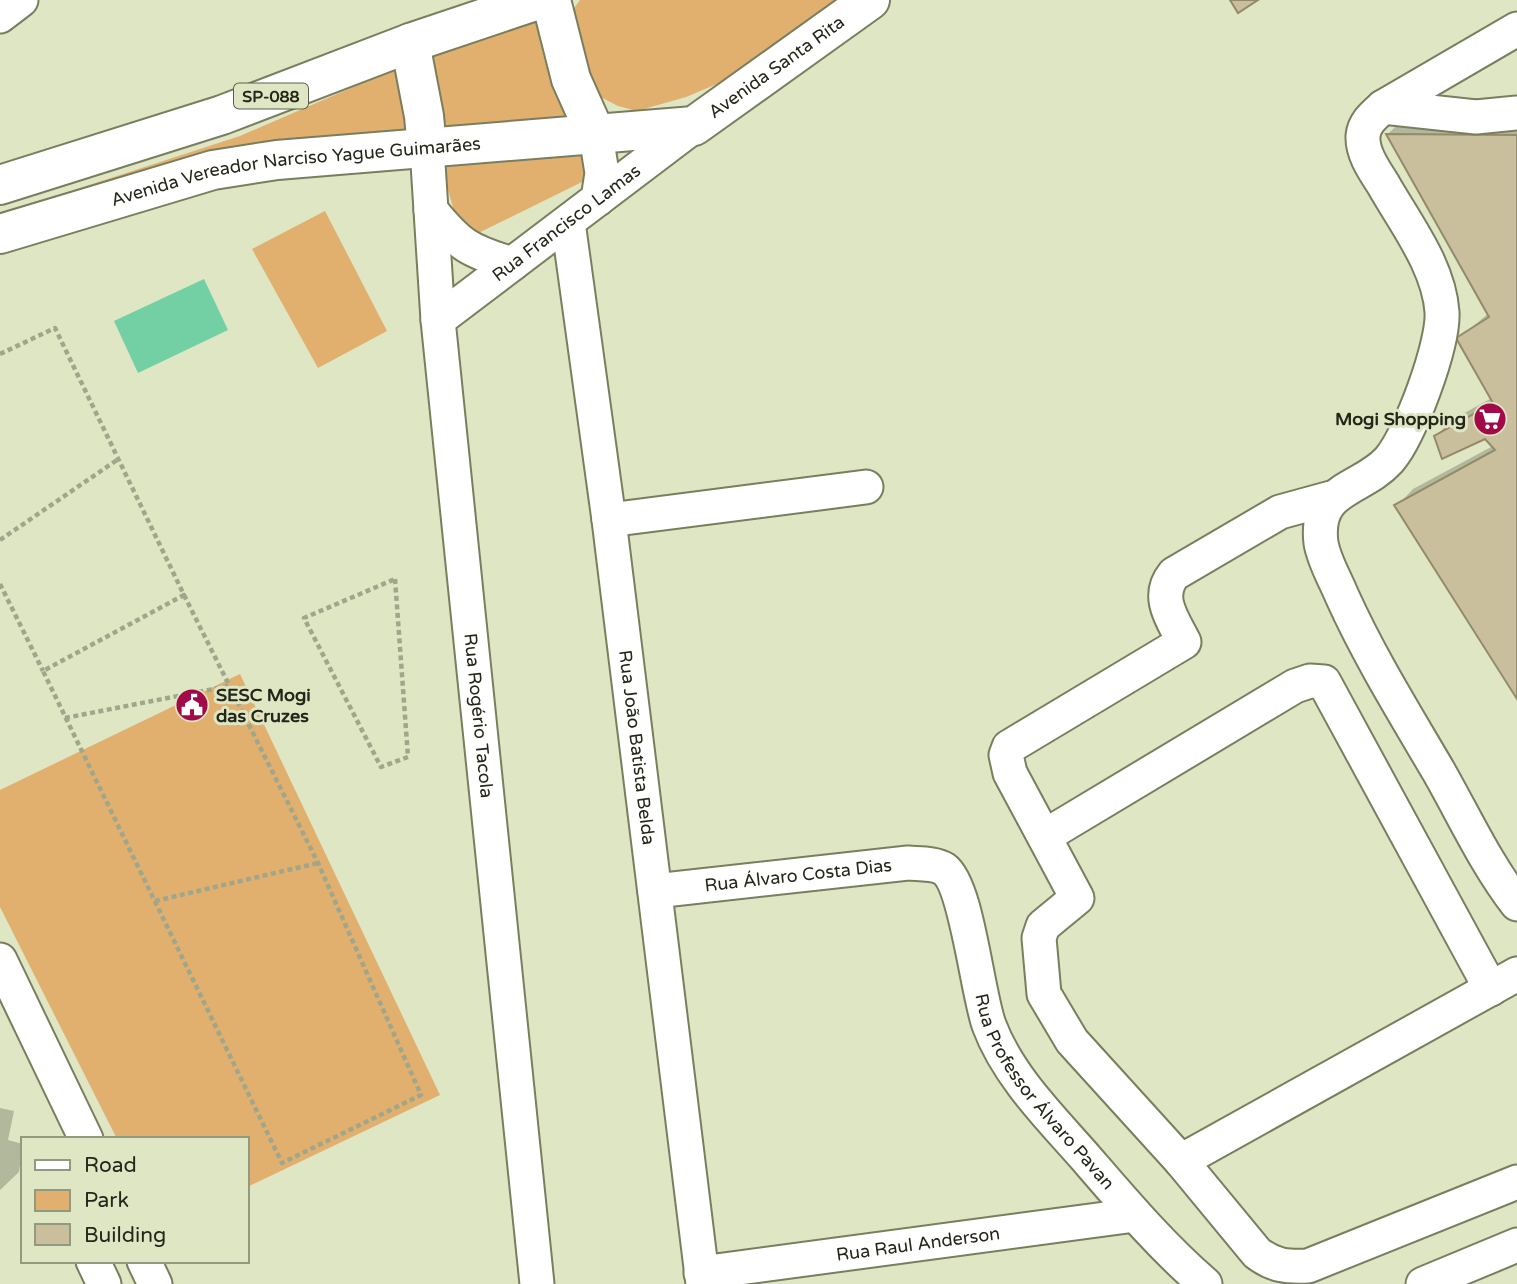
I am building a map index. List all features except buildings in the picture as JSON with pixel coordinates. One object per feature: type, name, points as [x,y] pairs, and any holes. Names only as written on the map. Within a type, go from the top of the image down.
[{"type":"main road","name":"SP-088","points":[[0,185],[222,115],[410,43],[538,0]]},
{"type":"main road","points":[[551,0],[571,79],[596,135]]},
{"type":"main road","name":"Avenida Santa Rita","points":[[596,135],[694,126],[870,0]]},
{"type":"main road","points":[[410,43],[424,116],[427,148]]},
{"type":"main road","name":"Avenida Vereador Narciso Yague Guimarães","points":[[0,234],[213,170],[277,160],[596,135]]},
{"type":"street","points":[[0,16],[21,0]]},
{"type":"street","points":[[1517,29],[1384,107],[1371,117],[1363,133],[1363,145],[1368,160],[1433,271],[1442,315],[1439,343],[1412,419],[1390,459],[1331,498],[1280,512],[1174,574],[1165,591],[1165,604],[1184,642],[1009,747],[1006,755],[1010,773],[1077,898],[1044,926],[1039,938],[1044,994],[1072,1041],[1181,1161],[1257,1253],[1271,1264],[1308,1266],[1517,1182]]},
{"type":"street","points":[[1384,107],[1476,117],[1517,113]]},
{"type":"street","name":"Rua Francisco Lamas","points":[[438,320],[694,126]]},
{"type":"street","points":[[596,135],[602,173],[598,199]]},
{"type":"street","name":"Rua Rogério Tacola","points":[[427,148],[438,320],[537,1284]]},
{"type":"street","points":[[431,210],[461,245],[480,255],[512,264]]},
{"type":"street","name":"Rua João Batista Belda","points":[[568,222],[609,520],[702,1279]]},
{"type":"street","points":[[609,520],[866,487]]},
{"type":"street","points":[[1331,498],[1323,513],[1321,542],[1366,649],[1517,904]]},
{"type":"street","points":[[1045,836],[1294,686],[1310,681],[1324,682],[1504,981],[1181,1161]]},
{"type":"street","name":"Rua Álvaro Costa Dias","points":[[656,891],[908,863],[941,867]]},
{"type":"street","name":"Rua Professor Álvaro Pavan","points":[[941,867],[951,875],[960,896],[977,983],[989,1025],[1005,1058],[1035,1100],[1135,1215],[1205,1284]]},
{"type":"street","points":[[0,960],[78,1136]]},
{"type":"street","name":"Rua Raul Anderson","points":[[702,1279],[1135,1215]]},
{"type":"street","points":[[1423,1284],[1517,1245]]},
{"type":"street","points":[[94,1263],[104,1284]]},
{"type":"street","points":[[145,1263],[155,1284]]},
{"type":"path","points":[[0,354],[55,328],[117,460],[147,514],[184,595],[318,863],[421,1095],[282,1163],[0,584]]},
{"type":"path","points":[[0,540],[117,460]]},
{"type":"path","points":[[395,579],[408,757],[381,767],[304,618],[395,579]]},
{"type":"path","points":[[43,671],[184,595]]},
{"type":"path","points":[[65,718],[229,686]]},
{"type":"path","points":[[155,901],[318,863]]},
{"type":"green space","points":[[580,0],[841,0],[724,81],[686,97],[637,111],[618,106],[591,92],[569,15]]},
{"type":"green space","points":[[549,2],[543,18],[542,48],[551,77],[578,116],[0,214],[240,136]]},
{"type":"green space","points":[[584,144],[584,181],[462,241],[440,160]]},
{"type":"green space","points":[[325,211],[387,331],[318,368],[252,249]]},
{"type":"green space","points":[[240,674],[440,1095],[248,1187],[248,1137],[116,1137],[0,907],[0,790]]},
{"type":"shaded area","points":[[204,279],[228,330],[138,373],[114,321]]},
{"type":"place","name":"Mogi Shopping","points":[[1490,419]]},
{"type":"place","name":"SESC Mogi das Cruzes","points":[[192,705]]}]
